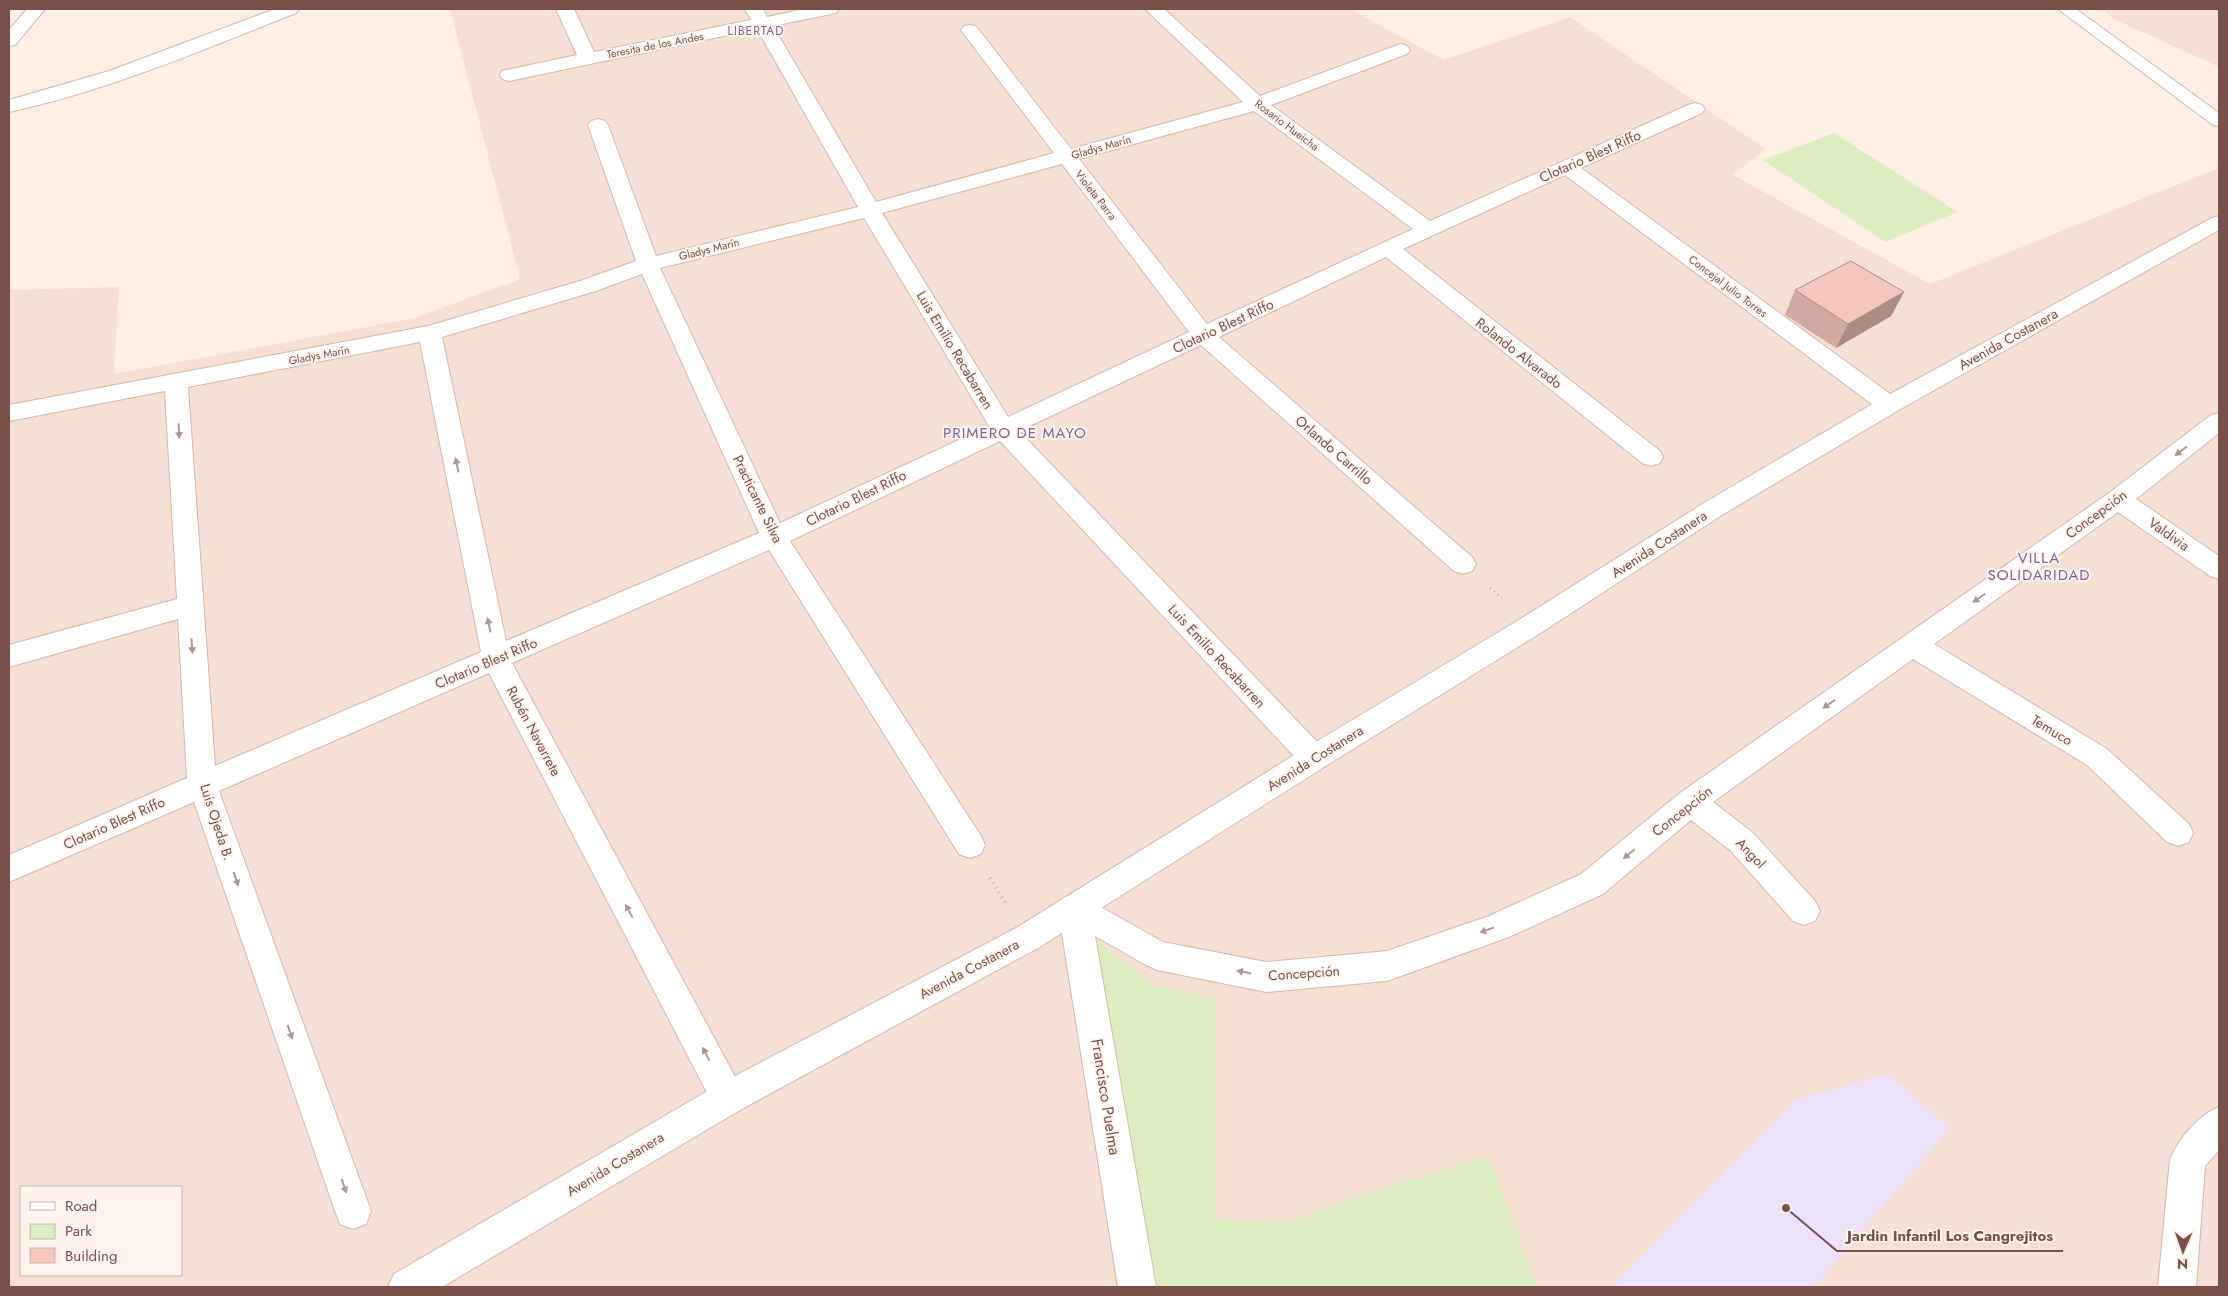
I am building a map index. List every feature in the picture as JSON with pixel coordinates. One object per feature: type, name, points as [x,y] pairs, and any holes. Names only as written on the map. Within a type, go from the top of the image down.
[{"type":"street","points":[[9,41],[36,9]]},
{"type":"street","points":[[9,106],[57,94],[184,52],[290,9]]},
{"type":"street","points":[[565,9],[588,59]]},
{"type":"street","name":"Teresita de los Andes","points":[[509,75],[588,59],[758,16],[830,9]]},
{"type":"street","name":"Rosario Hueicha","points":[[1154,9],[1257,104],[1428,230]]},
{"type":"street","name":"Luis Emilio Recabarren","points":[[758,16],[870,210],[1002,428],[1314,758]]},
{"type":"street","name":"Violeta Parra","points":[[970,30],[1204,336]]},
{"type":"street","name":"Gladys Marín","points":[[9,413],[430,333],[588,286],[648,264],[870,210],[1257,104],[1401,50]]},
{"type":"street","name":"Clotario Blest Riffo","points":[[9,869],[774,537],[1002,428],[1204,336],[1388,248],[1695,109]]},
{"type":"street","name":"Practicante Silva","points":[[598,125],[648,264],[774,537],[970,845]]},
{"type":"street","name":"Concejal Julio Torres","points":[[1568,167],[1889,405]]},
{"type":"street","name":"Avenida Costanera","points":[[407,1287],[728,1098],[1027,938],[1314,758],[1532,625],[1713,509],[1889,405],[2217,225]]},
{"type":"street","name":"Rolando Alvarado","points":[[1388,248],[1651,457]]},
{"type":"street","name":"Rubén Navarrete","points":[[430,333],[496,658],[728,1098]]},
{"type":"street","name":"Orlando Carrillo","points":[[1204,336],[1463,564]]},
{"type":"street","name":"Luis Ojeda B.","points":[[176,382],[202,784],[353,1211]]},
{"type":"street","name":"Concepción","points":[[1074,908],[1157,955],[1266,976],[1387,966],[1498,926],[1592,884],[1691,802],[2118,499],[2219,421]]},
{"type":"street","name":"Valdivia","points":[[2118,499],[2219,569]]},
{"type":"street","points":[[9,656],[190,605]]},
{"type":"street","name":"Temuco","points":[[1912,645],[2097,757],[2178,833]]},
{"type":"street","name":"Angol","points":[[1691,802],[1742,842],[1804,911]]},
{"type":"street","name":"Francisco Puelma","points":[[1074,908],[1137,1287]]},
{"type":"street","points":[[2177,1287],[2188,1160],[2219,1124]]},
{"type":"lane","points":[[2066,9],[2219,121]]},
{"type":"path","points":[[1463,564],[1532,625]]},
{"type":"path","points":[[970,845],[1027,938]]},
{"type":"shaded area","points":[[450,9],[1350,9],[1444,60],[1570,17],[1766,149],[1733,175],[1930,284],[2219,168],[2219,1287],[9,1287],[9,290],[119,287],[114,374],[415,318],[520,279]]},
{"type":"shaded area","points":[[2101,9],[2219,9],[2219,67],[2118,21]]},
{"type":"shaded area","points":[[1889,1074],[1950,1128],[1814,1287],[1611,1287],[1796,1099]]},
{"type":"green space","points":[[1834,133],[1958,212],[1885,242],[1763,160]]},
{"type":"green space","points":[[1097,940],[1152,985],[1216,998],[1216,1219],[1289,1222],[1380,1189],[1489,1157],[1537,1287],[1156,1287]]},
{"type":"building","points":[[1851,261],[1904,292],[1848,324],[1795,290]]},
{"type":"place","name":"Jardin Infantil Los Cangrejitos","points":[[1786,1208]]},
{"type":"district","name":"LIBERTAD","points":[[756,31]]},
{"type":"district","name":"PRIMERO DE MAYO","points":[[1015,433]]},
{"type":"district","name":"VILLA SOLIDARIDAD","points":[[2039,566]]}]
